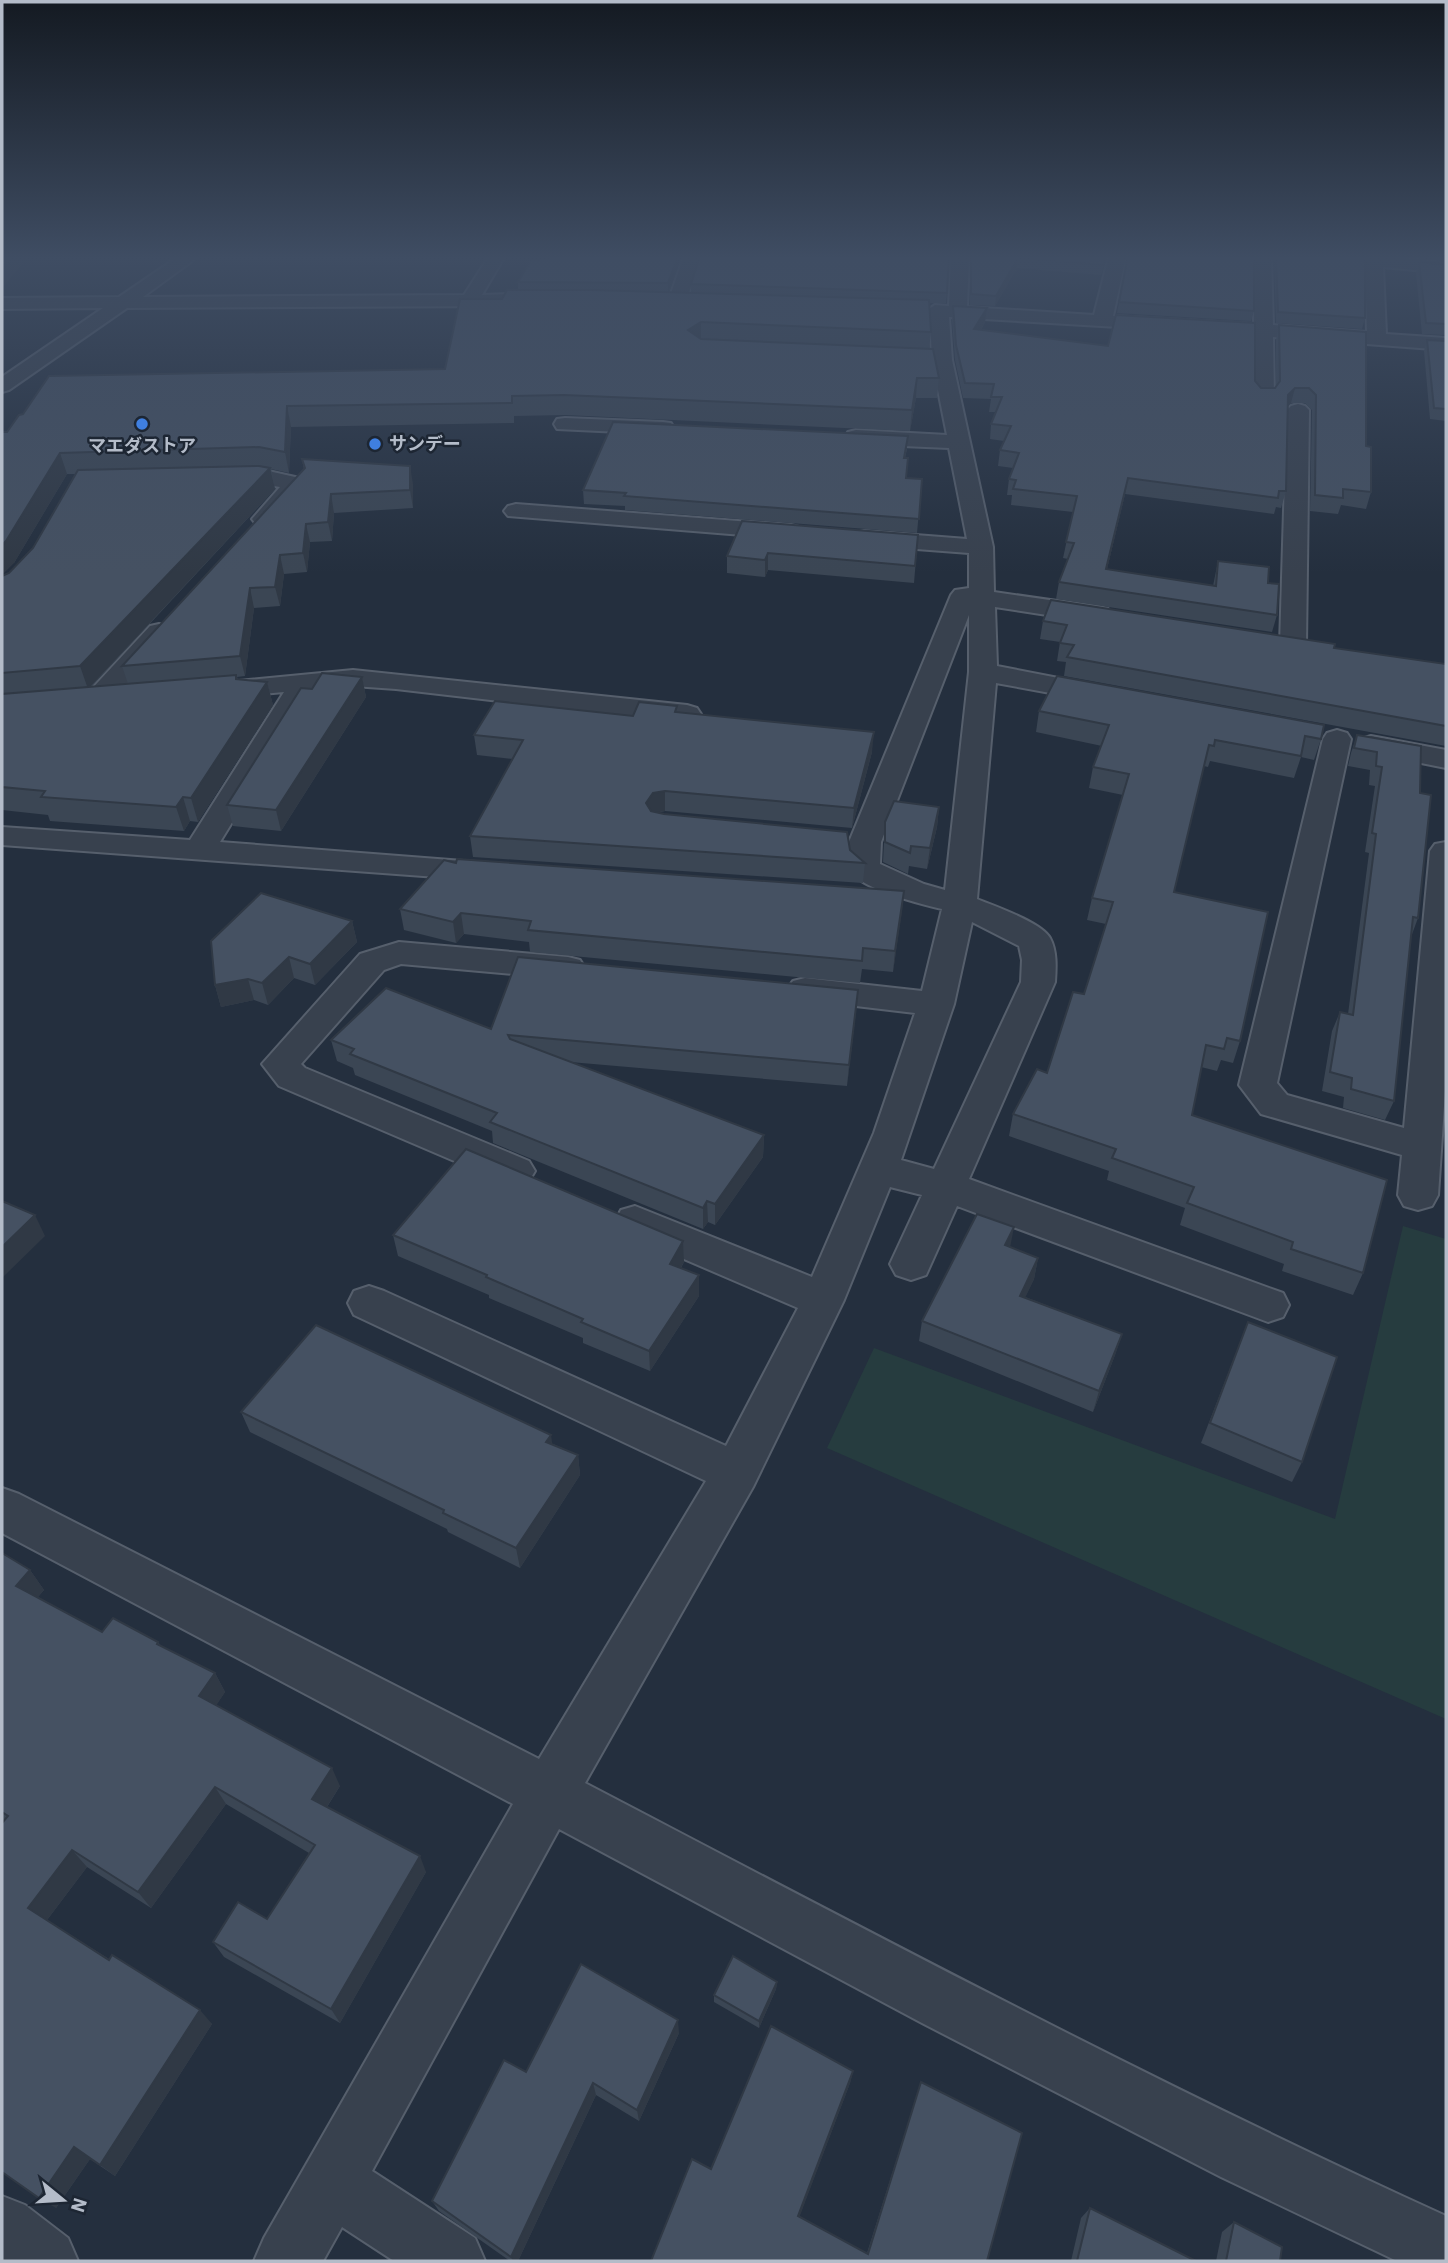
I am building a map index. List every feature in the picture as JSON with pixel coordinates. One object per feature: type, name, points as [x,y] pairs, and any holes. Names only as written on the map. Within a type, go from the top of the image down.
[{"type":"street","points":[[2,386],[37,362]]},
{"type":"street","points":[[287,2261],[549,1793],[736,1473],[823,1300],[893,1133],[936,1004],[946,901],[983,672],[981,547],[959,442],[936,362]]},
{"type":"street","points":[[1264,362],[1264,396]]},
{"type":"street","points":[[1266,641],[1306,647],[1298,410]]},
{"type":"street","points":[[565,424],[687,429]]},
{"type":"street","points":[[836,436],[959,442]]},
{"type":"street","points":[[196,479],[264,477],[296,484],[251,533]]},
{"type":"street","points":[[516,511],[817,535]]},
{"type":"street","points":[[844,537],[981,547]]},
{"type":"street","points":[[911,1264],[1038,982],[1035,941],[1002,922],[866,870],[851,841],[894,739],[964,595],[1118,618]]},
{"type":"street","points":[[138,696],[83,701],[178,612]]},
{"type":"street","points":[[983,672],[1133,700]]},
{"type":"street","points":[[194,692],[353,678],[714,718]]},
{"type":"street","points":[[199,850],[304,682]]},
{"type":"street","points":[[1422,1147],[1274,1105],[1258,1085],[1323,736],[1446,759]]},
{"type":"street","points":[[2,836],[516,873]]},
{"type":"street","points":[[1418,1195],[1446,852]]},
{"type":"street","points":[[861,898],[946,901]]},
{"type":"street","points":[[545,1184],[292,1077],[280,1064],[372,962],[399,953],[604,971]]},
{"type":"street","points":[[768,986],[936,1004]]},
{"type":"street","points":[[877,1169],[945,1186],[1268,1305]]},
{"type":"street","points":[[608,1210],[823,1300]]},
{"type":"street","points":[[369,1303],[736,1473]]},
{"type":"street","points":[[2,1510],[549,1793],[949,2007],[1338,2201],[1446,2250]]},
{"type":"street","points":[[331,2182],[452,2261]]},
{"type":"street","points":[[2,2228],[46,2261]]},
{"type":"green space","points":[[1403,1226],[1446,1239],[1446,1719],[827,1448],[874,1348],[1335,1519]]},
{"type":"building","points":[[447,362],[936,362],[939,378],[917,378],[912,410],[564,395],[512,396],[512,403],[287,406],[285,452],[259,447],[60,453],[2,545],[2,432],[7,432],[19,415],[23,414],[49,376],[445,369]]},
{"type":"building","points":[[960,362],[1255,362],[1255,381],[1261,388],[1275,388],[1280,381],[1280,362],[1366,362],[1366,446],[1371,447],[1371,492],[1343,489],[1343,498],[1315,495],[1316,395],[1309,388],[1295,388],[1288,395],[1286,491],[1279,491],[1278,498],[1128,478],[1106,569],[1216,586],[1218,561],[1269,567],[1268,583],[1279,584],[1277,615],[1059,582],[1074,543],[1066,542],[1077,496],[1013,489],[1016,480],[1009,479],[1019,453],[1000,450],[1011,426],[991,424],[1002,397],[991,397],[994,384],[965,383]]},
{"type":"building","points":[[1429,362],[1446,362],[1446,409],[1434,408]]},
{"type":"building","points":[[613,422],[908,436],[904,458],[908,458],[906,478],[922,479],[919,519],[624,496],[626,493],[583,490]]},
{"type":"building","points":[[302,459],[410,466],[410,490],[331,494],[328,522],[306,524],[303,553],[280,555],[275,587],[250,588],[240,656],[122,666],[305,468]]},
{"type":"building","points":[[259,466],[270,468],[80,666],[2,673],[2,576],[9,573],[33,548],[78,470]]},
{"type":"building","points":[[742,521],[918,535],[915,566],[768,553],[765,560],[727,556]]},
{"type":"building","points":[[1051,600],[1335,644],[1334,648],[1446,664],[1446,726],[1067,657],[1074,645],[1060,643],[1067,625],[1043,621]]},
{"type":"building","points":[[322,673],[362,677],[276,810],[227,805],[301,688],[312,689]]},
{"type":"building","points":[[236,675],[236,679],[267,682],[191,798],[183,797],[176,807],[41,797],[45,791],[2,787],[2,694]]},
{"type":"building","points":[[1057,676],[1324,725],[1321,739],[1305,736],[1301,756],[1215,740],[1214,746],[1209,745],[1174,892],[1268,912],[1240,1041],[1227,1038],[1224,1049],[1206,1045],[1192,1115],[1387,1180],[1363,1273],[1291,1249],[1293,1242],[1187,1203],[1194,1187],[1112,1158],[1116,1149],[1013,1114],[1037,1069],[1047,1073],[1073,992],[1084,994],[1113,902],[1092,898],[1129,774],[1093,767],[1109,725],[1039,711]]},
{"type":"building","points":[[495,701],[633,716],[639,702],[677,706],[675,712],[874,732],[854,808],[665,791],[653,793],[646,803],[651,811],[664,814],[847,832],[850,850],[865,863],[470,836],[523,740],[474,735]]},
{"type":"building","points":[[1357,735],[1421,746],[1420,793],[1431,795],[1418,918],[1413,917],[1394,1101],[1351,1089],[1352,1078],[1330,1072],[1340,1012],[1353,1015],[1376,834],[1372,833],[1382,767],[1376,766],[1377,752],[1354,748]]},
{"type":"building","points":[[894,801],[939,807],[930,848],[911,846],[910,853],[885,842],[885,822]]},
{"type":"building","points":[[457,859],[904,891],[895,951],[863,948],[862,961],[528,930],[531,921],[461,913],[453,922],[400,909],[444,860],[456,863]]},
{"type":"building","points":[[261,893],[352,921],[310,964],[289,957],[262,983],[248,979],[215,985],[211,941]]},
{"type":"building","points":[[518,957],[858,990],[849,1065],[508,1035],[510,1039],[764,1135],[715,1204],[707,1201],[703,1208],[490,1122],[497,1113],[350,1054],[354,1049],[331,1040],[386,988],[491,1029]]},
{"type":"building","points":[[466,1149],[683,1241],[670,1264],[699,1275],[649,1351],[581,1322],[583,1319],[486,1277],[487,1275],[393,1235]]},
{"type":"building","points":[[2,1201],[35,1215],[2,1247]]},
{"type":"building","points":[[977,1214],[1014,1227],[1005,1245],[1038,1258],[1020,1296],[1122,1334],[1099,1391],[922,1321]]},
{"type":"building","points":[[1248,1322],[1337,1357],[1302,1462],[1210,1423]]},
{"type":"building","points":[[316,1325],[551,1435],[546,1442],[578,1455],[516,1548],[443,1513],[444,1510],[241,1412]]},
{"type":"building","points":[[2,1553],[30,1570],[16,1586],[102,1632],[113,1618],[215,1673],[199,1696],[332,1768],[312,1799],[420,1856],[331,2009],[213,1942],[238,1902],[267,1919],[315,1845],[215,1787],[138,1892],[72,1850],[28,1908],[109,1960],[112,1955],[200,2010],[100,2165],[74,2147],[39,2198],[2,2172],[2,1823],[8,1816],[2,1812]]},
{"type":"building","points":[[733,1956],[777,1982],[759,2021],[714,1995]]},
{"type":"building","points":[[581,1964],[678,2020],[637,2110],[593,2083],[511,2257],[432,2201],[504,2060],[526,2072]]},
{"type":"building","points":[[771,2026],[853,2071],[798,2216],[868,2254],[921,2082],[1022,2133],[987,2261],[651,2261],[692,2159],[711,2169]]},
{"type":"building","points":[[1090,2208],[1196,2261],[1077,2261]]},
{"type":"building","points":[[1234,2222],[1282,2247],[1280,2261],[1226,2261]]},
{"type":"place","name":"マエダストア","points":[[142,424]]},
{"type":"place","name":"サンデー","points":[[375,444]]}]
